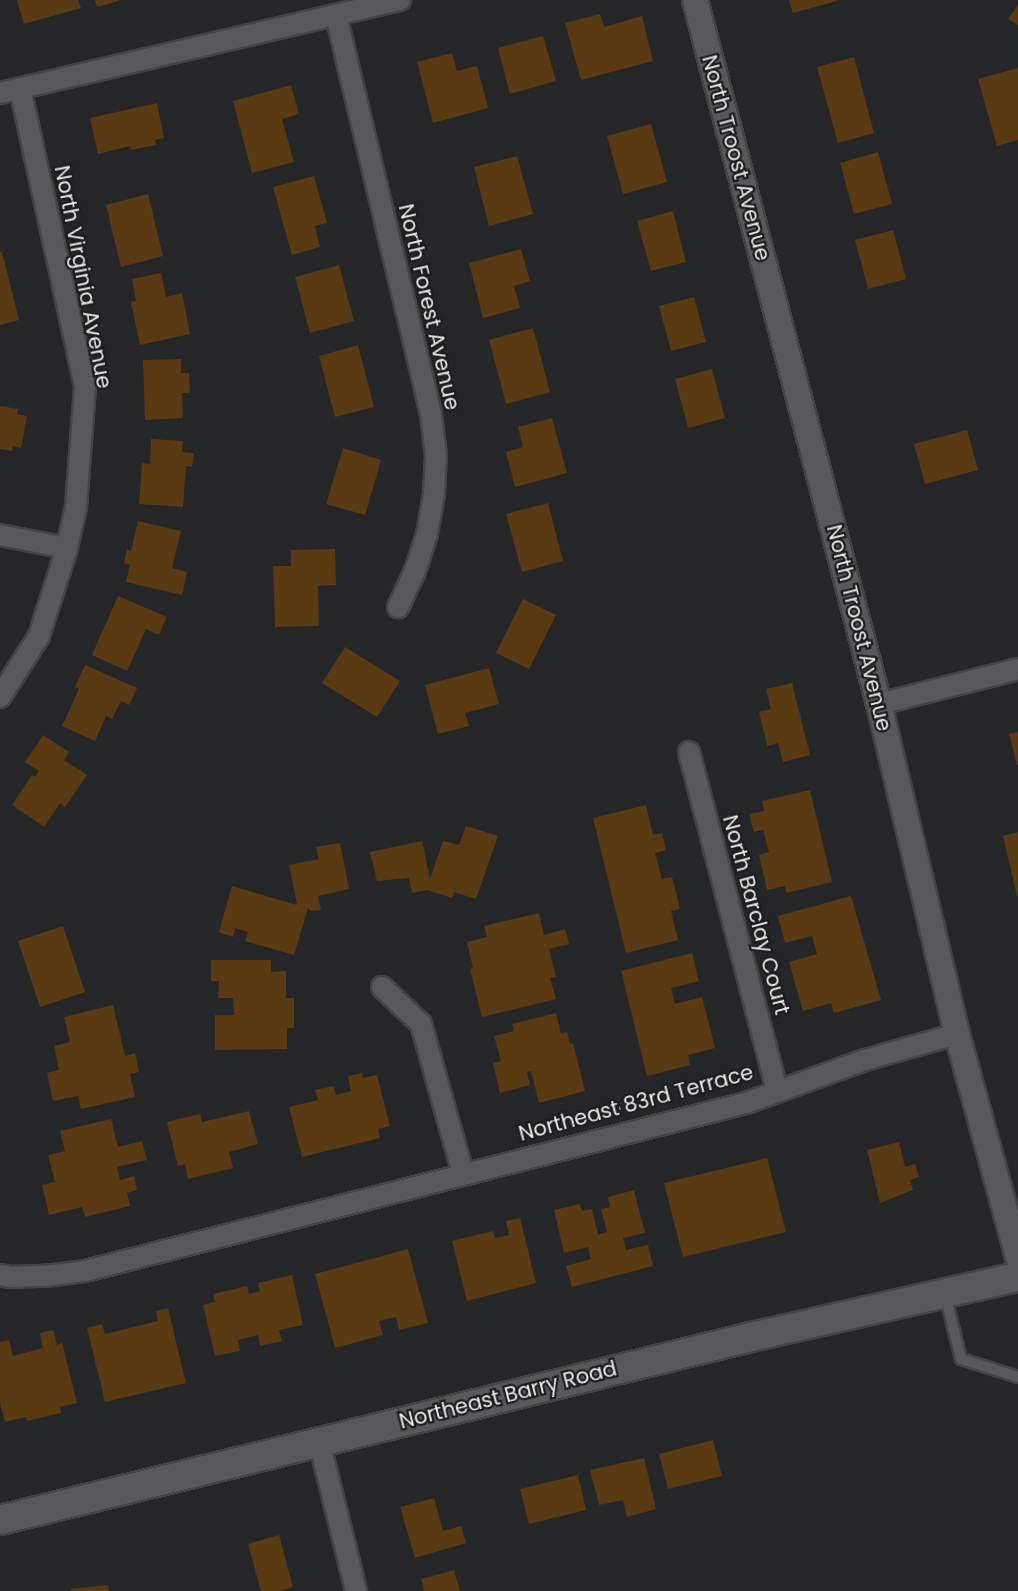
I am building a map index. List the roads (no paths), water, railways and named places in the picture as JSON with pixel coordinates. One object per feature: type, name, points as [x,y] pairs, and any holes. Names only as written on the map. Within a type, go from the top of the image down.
[{"type":"main road","name":"Northeast Barry Road","points":[[0,1520],[751,1337],[1018,1277]]},
{"type":"street","points":[[0,93],[400,0]]},
{"type":"street","name":"North Troost Avenue","points":[[695,0],[879,705],[957,1034],[1018,1257]]},
{"type":"street","name":"North Forest Avenue","points":[[336,15],[431,415],[435,445],[434,494],[427,534],[415,572],[398,607]]},
{"type":"street","name":"North Virginia Avenue","points":[[0,698],[39,636],[67,548],[76,507],[85,386],[20,88]]},
{"type":"street","points":[[0,535],[67,548]]},
{"type":"street","points":[[879,705],[1018,669]]},
{"type":"street","name":"North Barclay Court","points":[[689,752],[777,1090]]},
{"type":"street","points":[[382,987],[421,1024],[463,1173]]},
{"type":"street","name":"Northeast 83rd Terrace","points":[[0,1275],[45,1276],[85,1270],[746,1103],[865,1060],[957,1034]]},
{"type":"street","points":[[320,1441],[356,1591]]},
{"type":"lane","points":[[945,1293],[962,1359],[1018,1377]]}]
